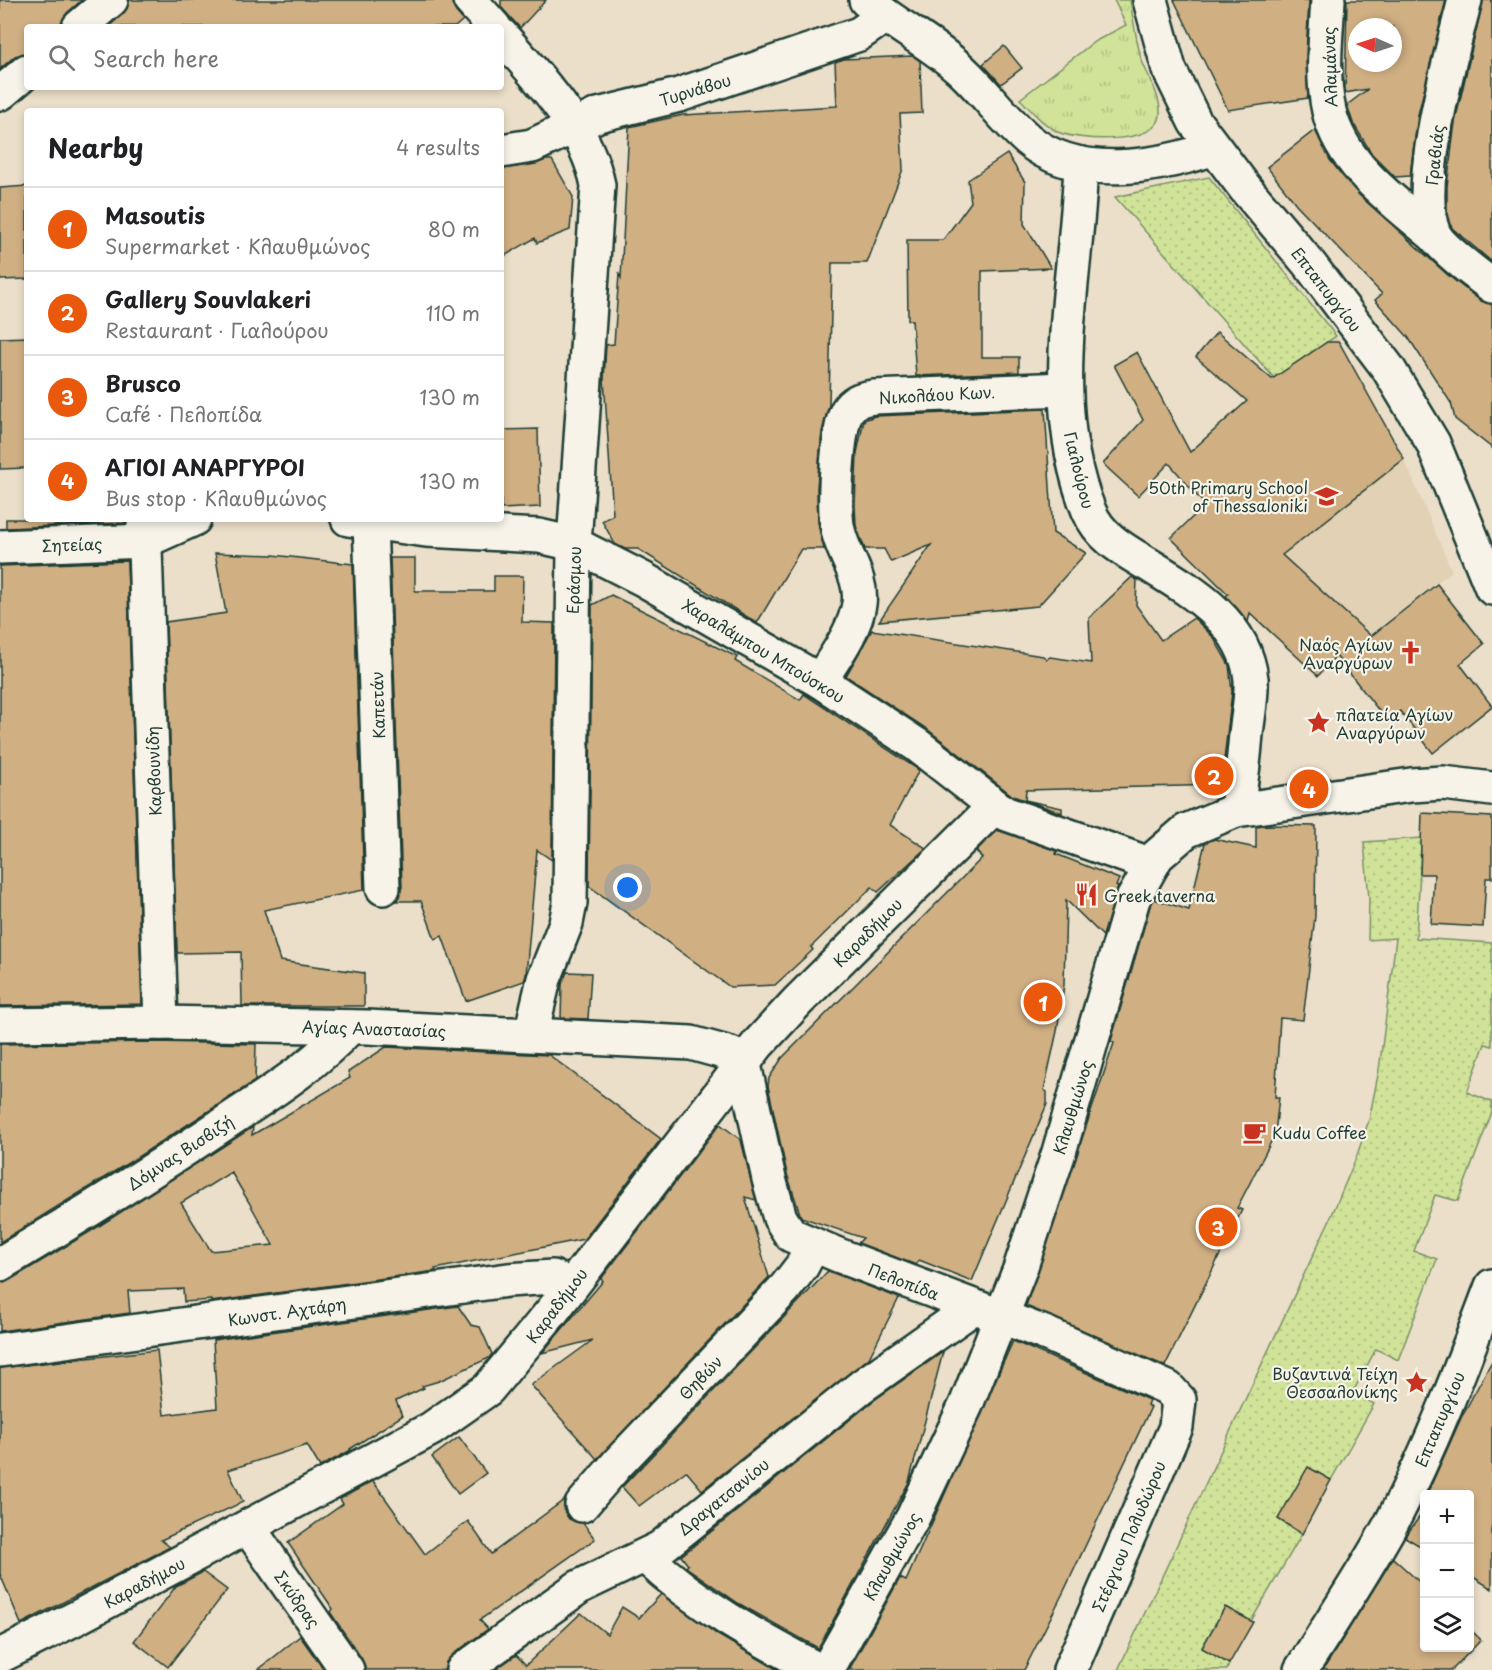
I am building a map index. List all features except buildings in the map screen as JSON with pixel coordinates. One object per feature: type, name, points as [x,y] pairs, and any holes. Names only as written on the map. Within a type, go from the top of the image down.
[{"type":"street","points":[[83,24],[111,0]]},
{"type":"street","points":[[470,0],[491,24]]},
{"type":"street","name":"Επταπυργίου","points":[[1150,0],[1162,49],[1178,89],[1195,122],[1310,265],[1399,385],[1444,468],[1492,588]]},
{"type":"street","name":"Αλαμάνας","points":[[1328,0],[1326,82],[1334,128],[1350,156],[1376,185],[1435,236]]},
{"type":"street","name":"Γραβιάς","points":[[1435,236],[1430,215],[1433,138],[1465,0]]},
{"type":"street","points":[[876,8],[952,62],[1028,141],[1052,156],[1081,164],[1156,163],[1214,147]]},
{"type":"street","name":"Τυρνάβου","points":[[504,151],[532,146],[598,115],[715,84],[859,34],[876,8]]},
{"type":"street","name":"Εράσμου","points":[[504,39],[555,100],[573,126],[591,159],[598,194],[573,544],[570,903],[566,922],[544,980],[531,1034]]},
{"type":"street","points":[[1,93],[24,74]]},
{"type":"street","name":"Γιαλούρου","points":[[1081,164],[1065,389],[1077,469],[1089,512],[1100,531],[1119,546],[1198,596],[1230,628],[1242,650],[1248,668],[1251,693],[1236,810]]},
{"type":"street","points":[[1435,236],[1492,286]]},
{"type":"street","name":"Νικολάου Κων.","points":[[820,681],[842,646],[859,605],[858,582],[839,534],[836,516],[839,449],[844,420],[850,407],[858,400],[874,397],[1065,389]]},
{"type":"street","points":[[144,530],[180,522]]},
{"type":"street","name":"Καπετάν","points":[[359,522],[383,888]]},
{"type":"street","name":"Χαραλάμπου Μπούσκου","points":[[366,522],[426,530],[539,536],[573,544],[643,579],[820,681],[917,745],[995,806],[1020,819],[1152,865]]},
{"type":"street","name":"Σητείας","points":[[0,547],[144,530]]},
{"type":"street","name":"Καρβουνίδη","points":[[144,530],[161,1023]]},
{"type":"street","name":"Κλαυθμώνος","points":[[827,1670],[937,1468],[988,1312],[1059,1152],[1127,917],[1133,899],[1152,865],[1165,848],[1186,831],[1236,810],[1411,784],[1443,783],[1492,789]]},
{"type":"street","name":"Καραδήμου","points":[[0,1656],[431,1429],[472,1402],[502,1373],[742,1064],[798,1001],[995,806]]},
{"type":"street","name":"Αγίας Αναστασίας","points":[[0,1025],[161,1023],[531,1034],[691,1043],[721,1050],[742,1064]]},
{"type":"street","name":"Δόμνας Βισβιζή","points":[[0,1264],[138,1181],[249,1107],[320,1055],[350,1027]]},
{"type":"street","name":"Πελοπίδα","points":[[742,1064],[780,1218],[791,1235],[988,1312],[1168,1388],[1179,1400]]},
{"type":"street","name":"Θηβών","points":[[582,1505],[618,1463],[785,1288],[802,1266],[813,1245]]},
{"type":"street","name":"Κωνστ. Αχτάρη","points":[[0,1350],[508,1280],[553,1277],[571,1286]]},
{"type":"street","name":"Επταπυργίου","points":[[1301,1670],[1357,1581],[1409,1487],[1445,1408],[1492,1286]]},
{"type":"street","name":"Δραγατσανίου","points":[[463,1670],[579,1587],[646,1557],[862,1386],[988,1312]]},
{"type":"street","name":"Στέργιου Πολυδώρου","points":[[1070,1670],[1176,1427],[1179,1400]]},
{"type":"street","name":"Σκύδρας","points":[[248,1527],[347,1670]]},
{"type":"street","points":[[646,1557],[682,1589],[710,1609],[818,1670]]},
{"type":"shaded area","name":"50th Primary School of Thessaloniki","points":[[1336,336],[1404,459],[1452,571],[1318,676],[1214,581],[1247,548],[1217,428],[1274,378]]},
{"type":"green space","points":[[1114,0],[1130,0],[1141,58],[1160,107],[1156,124],[1146,132],[1116,138],[1099,139],[1058,132],[1042,121],[1020,99],[1094,42],[1126,25]]},
{"type":"green space","points":[[1209,177],[1336,336],[1274,378],[1115,197]]},
{"type":"green space","points":[[1422,838],[1416,938],[1492,943],[1492,1046],[1485,1044],[1467,1092],[1492,1102],[1492,1112],[1458,1201],[1435,1195],[1414,1251],[1437,1259],[1398,1360],[1376,1349],[1353,1392],[1374,1404],[1331,1480],[1308,1468],[1278,1519],[1302,1534],[1251,1621],[1225,1607],[1202,1647],[1229,1664],[1227,1670],[1118,1670],[1331,1217],[1369,1120],[1379,1070],[1396,938],[1368,940],[1369,898],[1364,842]]},
{"type":"place","name":"50th Primary School of Thessaloniki","points":[[1326,496]]},
{"type":"place","name":"Ναός Αγίων Αναργύρων","points":[[1411,653]]},
{"type":"place","name":"πλατεία Αγίων Αναργύρων","points":[[1318,723]]},
{"type":"place","name":"Gallery Souvlakeri","points":[[1214,776]]},
{"type":"place","name":"ΑΓΙΟΙ ΑΝΑΡΓΥΡΟΙ","points":[[1309,789]]},
{"type":"place","name":"Greek taverna","points":[[1086,895]]},
{"type":"place","name":"Masoutis","points":[[1043,1002]]},
{"type":"place","name":"Kudu Coffee","points":[[1254,1132]]},
{"type":"place","name":"Brusco","points":[[1218,1227]]},
{"type":"place","name":"Βυζαντινά Τείχη Θεσσαλονίκης","points":[[1416,1382]]}]
